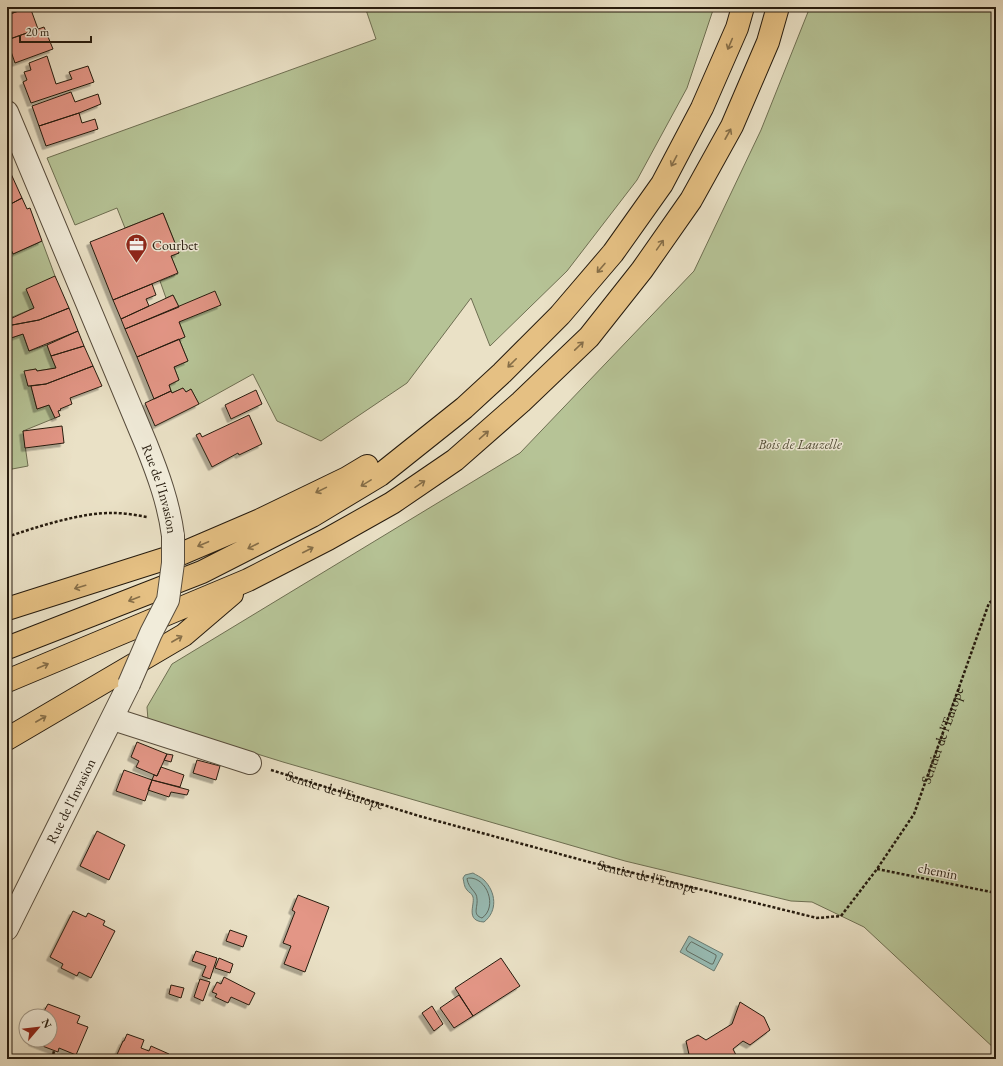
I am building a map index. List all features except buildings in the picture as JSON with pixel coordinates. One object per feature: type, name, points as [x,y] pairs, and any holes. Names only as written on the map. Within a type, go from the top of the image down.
[{"type":"highway","points":[[7,648],[202,572],[312,516],[380,475],[464,408],[502,373],[560,315],[613,253],[662,184],[702,108],[737,28],[743,7]]},
{"type":"highway","points":[[7,681],[248,580],[328,539],[392,503],[455,460],[522,402],[589,337],[642,270],[691,200],[732,126],[768,42],[778,7]]},
{"type":"highway","points":[[7,610],[183,552],[260,520],[347,478],[464,408]]},
{"type":"highway","points":[[7,739],[184,635],[248,580]]},
{"type":"street","name":"Rue de l'Invasion","points":[[7,112],[146,444],[165,494],[172,528],[173,563],[168,600],[151,633],[113,719],[7,929]]},
{"type":"street","points":[[113,719],[250,763]]},
{"type":"path","points":[[7,537],[93,514],[112,513],[172,528]]},
{"type":"path","name":"Sentier de l'Europe","points":[[250,763],[419,816],[582,860],[817,918],[841,916],[914,814],[989,603],[996,598]]},
{"type":"path","name":"chemin","points":[[876,869],[996,892]]},
{"type":"path","points":[[52,1059],[54,1051]]},
{"type":"green space","points":[[365,7],[714,7],[687,88],[637,180],[567,271],[490,346],[471,298],[407,383],[321,441],[277,421],[253,374],[199,404],[191,389],[186,392],[183,388],[172,393],[169,385],[179,380],[174,367],[188,361],[179,339],[185,337],[179,322],[179,307],[173,295],[166,298],[160,281],[178,274],[171,256],[179,253],[163,213],[125,228],[117,208],[75,225],[47,158],[376,39]]},
{"type":"green space","name":"Bois de Lauzelle","points":[[810,7],[996,7],[996,1050],[864,927],[812,902],[791,901],[625,861],[283,762],[148,720],[147,707],[172,664],[520,453],[694,271],[761,130]]},
{"type":"green space","points":[[7,240],[13,254],[42,241],[55,276],[34,308],[10,318],[12,325],[7,326]]},
{"type":"green space","points":[[23,334],[29,351],[47,345],[56,368],[25,371],[28,386],[31,386],[37,409],[49,405],[55,418],[23,431],[28,466],[7,470],[7,336],[8,339]]},
{"type":"water","points":[[473,873],[484,880],[493,896],[494,901],[492,912],[489,918],[484,922],[478,921],[473,916],[473,897],[466,889],[464,884],[463,878],[465,875]]},
{"type":"water","points":[[689,936],[723,954],[714,971],[680,952]]},
{"type":"place","name":"Courbet","points":[[137,264]]}]
